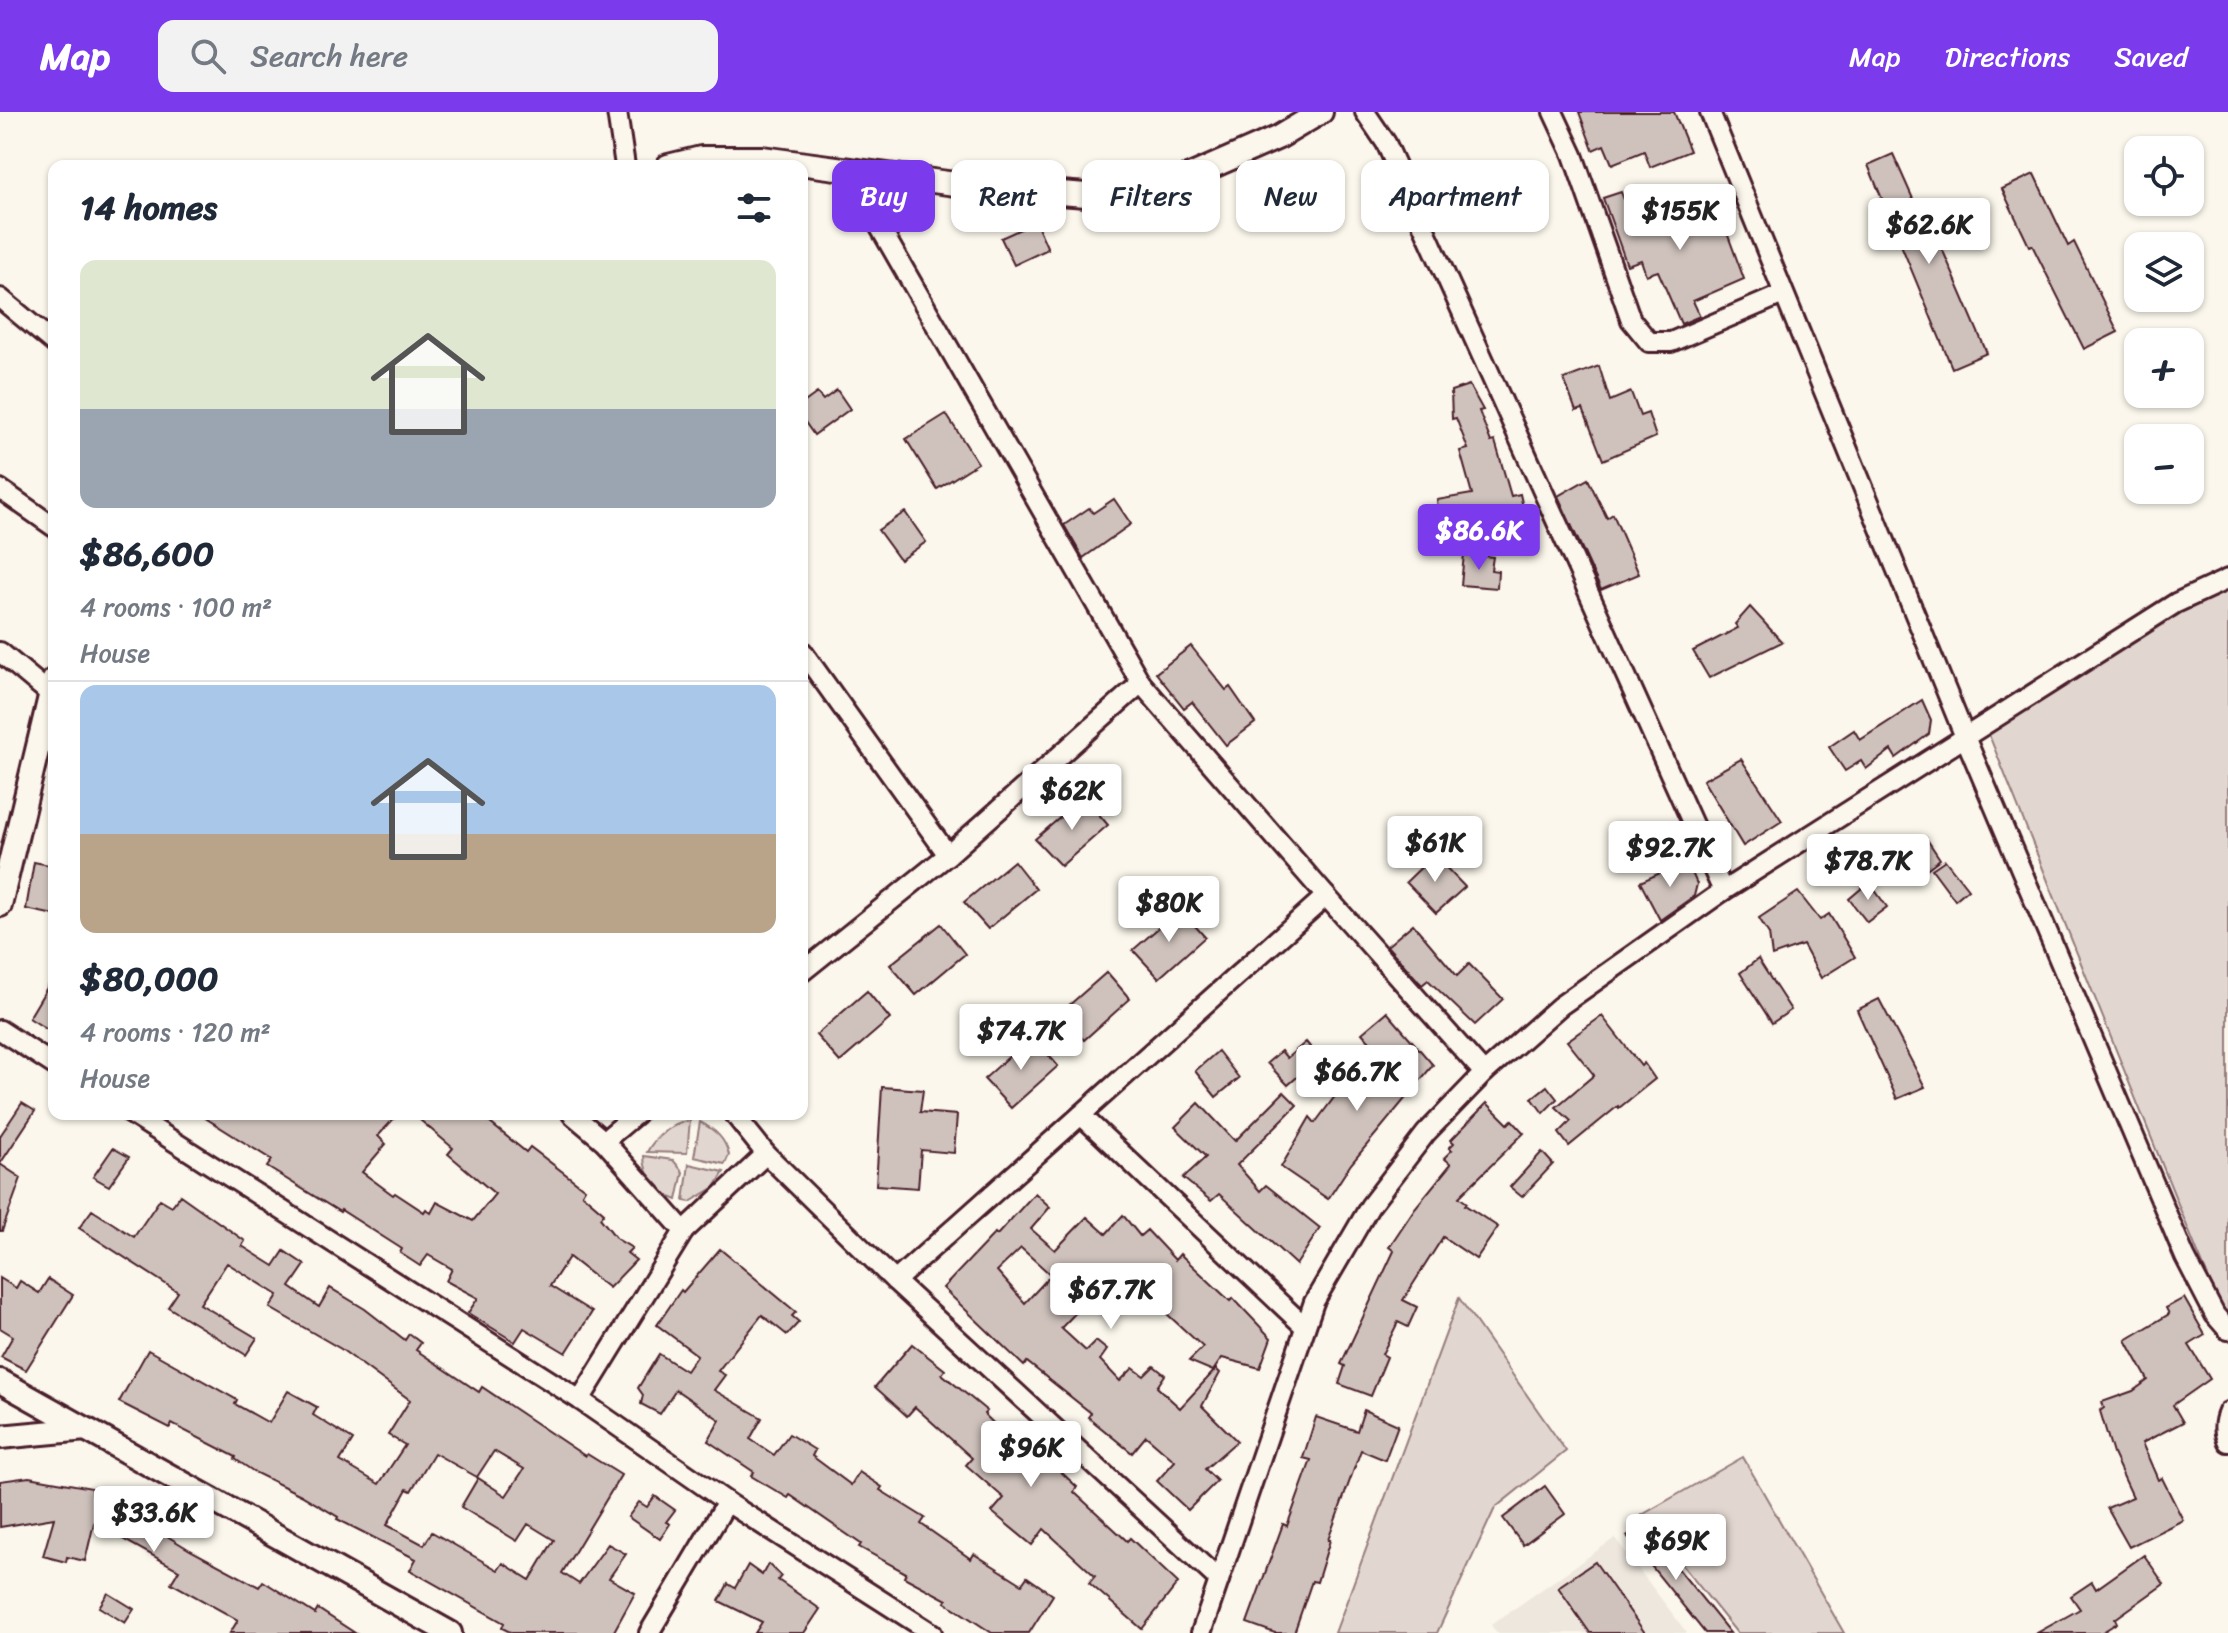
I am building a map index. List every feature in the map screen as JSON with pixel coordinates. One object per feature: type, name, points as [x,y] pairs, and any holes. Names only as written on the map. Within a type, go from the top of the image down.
[{"type":"street","points":[[617,112],[624,160]]},
{"type":"street","points":[[935,181],[1086,195],[1174,183],[1279,137],[1321,112]]},
{"type":"street","points":[[1365,112],[1386,143],[1723,891]]},
{"type":"street","points":[[1553,112],[1573,155],[1631,320],[1649,342],[1671,342],[1783,294]]},
{"type":"street","points":[[1710,112],[1965,737],[2185,1257],[2215,1315],[2228,1330]]},
{"type":"street","points":[[693,160],[776,160]]},
{"type":"street","points":[[808,164],[832,168]]},
{"type":"street","points":[[883,232],[1141,683],[1484,1073]]},
{"type":"street","points":[[0,298],[48,338]]},
{"type":"street","points":[[0,489],[48,523]]},
{"type":"street","points":[[1201,1633],[1314,1302],[1370,1206],[1426,1133],[1484,1073],[1560,1006],[1723,891],[2176,603],[2228,579]]},
{"type":"street","points":[[0,652],[48,686]]},
{"type":"street","points":[[808,659],[948,855]]},
{"type":"street","points":[[808,967],[948,855],[1141,683]]},
{"type":"street","points":[[0,905],[48,710]]},
{"type":"street","points":[[895,1281],[1326,896]]},
{"type":"street","points":[[0,1030],[48,1061]]},
{"type":"street","points":[[1081,1115],[1305,1327]]},
{"type":"street","points":[[140,1120],[580,1400],[727,1502],[932,1633]]},
{"type":"street","points":[[579,1120],[604,1141],[684,1231]]},
{"type":"street","points":[[604,1141],[629,1120]]},
{"type":"street","points":[[739,1120],[766,1154],[895,1281],[1219,1580]]},
{"type":"street","points":[[580,1400],[684,1231],[766,1154]]},
{"type":"street","points":[[0,1381],[450,1633]]},
{"type":"street","points":[[2228,1412],[2224,1420],[2224,1434],[2228,1442]]},
{"type":"street","points":[[0,1437],[86,1429]]},
{"type":"street","points":[[649,1633],[727,1502]]},
{"type":"shaded area","points":[[2228,579],[2228,1316],[2222,1310],[2197,1251],[1985,725]]},
{"type":"shaded area","points":[[690,1120],[687,1153],[647,1152],[665,1132]]},
{"type":"shaded area","points":[[700,1122],[715,1131],[725,1144],[729,1155],[725,1164],[694,1157]]},
{"type":"shaded area","points":[[644,1156],[673,1160],[683,1172],[677,1200],[653,1183],[646,1170]]},
{"type":"shaded area","points":[[689,1164],[724,1172],[715,1187],[690,1202],[684,1201]]},
{"type":"shaded area","points":[[1459,1298],[1566,1451],[1495,1508],[1437,1633],[1335,1633]]},
{"type":"shaded area","points":[[1743,1457],[1844,1633],[1737,1633],[1642,1515]]},
{"type":"shaded area","points":[[1615,1538],[1687,1633],[1497,1633],[1491,1625]]},
{"type":"building","points":[[1579,112],[1674,112],[1690,151],[1650,167],[1644,151],[1612,164],[1604,145],[1593,150]]},
{"type":"building","points":[[1893,154],[1925,226],[1931,223],[1987,353],[1952,368],[1868,165]]},
{"type":"building","points":[[2034,174],[2068,246],[2074,242],[2118,332],[2084,349],[2002,189]]},
{"type":"building","points":[[1621,192],[1636,231],[1715,200],[1744,279],[1693,301],[1700,316],[1681,324],[1658,271],[1646,275],[1641,260],[1627,265],[1603,198]]},
{"type":"building","points":[[1014,232],[1040,232],[1048,249],[1014,265],[1001,238]]},
{"type":"building","points":[[1599,366],[1610,401],[1631,392],[1640,416],[1648,413],[1656,437],[1603,460],[1583,409],[1576,411],[1564,379]]},
{"type":"building","points":[[1469,385],[1483,410],[1479,411],[1491,442],[1495,441],[1511,496],[1520,494],[1527,525],[1486,535],[1481,513],[1439,519],[1437,500],[1472,494],[1460,451],[1468,449],[1456,418],[1452,419],[1451,391]]},
{"type":"building","points":[[837,390],[850,409],[814,435],[808,426],[808,400],[817,393],[823,400]]},
{"type":"building","points":[[946,414],[978,463],[937,489],[906,439]]},
{"type":"building","points":[[1588,479],[1607,518],[1613,514],[1639,574],[1601,590],[1558,496]]},
{"type":"building","points":[[1114,499],[1131,524],[1083,558],[1064,525],[1089,508],[1093,513]]},
{"type":"building","points":[[905,512],[926,542],[900,560],[878,530]]},
{"type":"building","points":[[1464,554],[1493,557],[1491,570],[1498,571],[1497,588],[1461,585]]},
{"type":"building","points":[[1750,607],[1782,642],[1709,678],[1693,651],[1738,628],[1735,624]]},
{"type":"building","points":[[1191,646],[1226,690],[1230,687],[1255,723],[1226,745],[1192,702],[1184,708],[1156,673]]},
{"type":"building","points":[[1922,700],[1931,720],[1929,734],[1896,758],[1891,750],[1866,769],[1861,761],[1845,771],[1829,747],[1854,730],[1860,740]]},
{"type":"building","points":[[1741,759],[1782,821],[1743,846],[1703,780]]},
{"type":"building","points":[[1084,797],[1108,825],[1061,866],[1035,839]]},
{"type":"building","points":[[1926,838],[1940,859],[1913,879],[1901,861],[1910,855],[1908,851]]},
{"type":"building","points":[[1434,855],[1465,887],[1436,913],[1406,882]]},
{"type":"building","points":[[1945,860],[1968,889],[1955,900],[1932,869]]},
{"type":"building","points":[[1014,861],[1036,889],[988,929],[964,902]]},
{"type":"building","points":[[1687,861],[1697,884],[1694,896],[1660,920],[1640,882]]},
{"type":"building","points":[[34,862],[48,865],[48,914],[26,909]]},
{"type":"building","points":[[1869,882],[1887,907],[1867,922],[1849,899]]},
{"type":"building","points":[[1798,892],[1820,920],[1829,914],[1855,957],[1821,978],[1803,945],[1772,956],[1769,934],[1759,918]]},
{"type":"building","points":[[1180,909],[1205,937],[1159,978],[1133,950]]},
{"type":"building","points":[[941,924],[965,954],[916,995],[890,965]]},
{"type":"building","points":[[1413,924],[1457,976],[1469,964],[1503,999],[1475,1025],[1428,980],[1422,985],[1387,946]]},
{"type":"building","points":[[1758,959],[1791,1010],[1772,1023],[1740,973]]},
{"type":"building","points":[[1107,972],[1130,999],[1084,1040],[1059,1014]]},
{"type":"building","points":[[48,986],[48,1030],[29,1018]]},
{"type":"building","points":[[867,991],[890,1019],[840,1062],[816,1035]]},
{"type":"building","points":[[1879,999],[1925,1087],[1897,1099],[1857,1010]]},
{"type":"building","points":[[1387,1012],[1433,1065],[1351,1164],[1328,1199],[1281,1167],[1310,1117],[1315,1123],[1342,1087],[1364,1103],[1391,1066],[1362,1033]]},
{"type":"building","points":[[1602,1016],[1655,1079],[1569,1146],[1559,1133],[1571,1121],[1556,1107],[1594,1075],[1567,1041]]},
{"type":"building","points":[[1032,1036],[1058,1066],[1011,1108],[984,1079]]},
{"type":"building","points":[[1306,1042],[1319,1058],[1288,1085],[1267,1063],[1281,1051],[1287,1058]]},
{"type":"building","points":[[1218,1051],[1239,1078],[1216,1097],[1195,1071]]},
{"type":"building","points":[[1547,1086],[1557,1099],[1543,1113],[1532,1098]]},
{"type":"building","points":[[882,1087],[923,1090],[920,1112],[957,1115],[954,1153],[921,1150],[918,1188],[876,1185]]},
{"type":"building","points":[[1284,1092],[1297,1105],[1237,1165],[1260,1191],[1266,1185],[1320,1228],[1296,1265],[1219,1194],[1211,1201],[1183,1178],[1206,1157],[1175,1127],[1199,1103],[1235,1141]]},
{"type":"building","points":[[22,1103],[35,1111],[0,1164],[0,1136]]},
{"type":"building","points":[[1487,1103],[1508,1124],[1512,1120],[1524,1133],[1459,1197],[1467,1203],[1465,1205],[1498,1227],[1476,1259],[1443,1237],[1403,1300],[1417,1307],[1408,1327],[1398,1322],[1382,1354],[1387,1357],[1371,1396],[1339,1384],[1345,1366],[1341,1364],[1394,1251],[1389,1247],[1415,1208],[1451,1164],[1444,1158],[1452,1150],[1449,1148],[1454,1143],[1451,1140]]},
{"type":"building","points":[[209,1120],[393,1120],[378,1136],[386,1144],[362,1172],[393,1195],[395,1193],[424,1212],[426,1209],[431,1213],[437,1202],[473,1221],[495,1194],[448,1154],[453,1148],[420,1120],[486,1120],[526,1152],[530,1147],[585,1189],[582,1194],[604,1213],[600,1218],[617,1239],[632,1248],[627,1253],[636,1260],[609,1288],[569,1257],[550,1286],[592,1312],[566,1353],[524,1328],[515,1342],[468,1313],[478,1298],[446,1281],[452,1269],[428,1255],[420,1266],[400,1253],[402,1249],[267,1167],[272,1160]]},
{"type":"building","points":[[113,1148],[129,1157],[109,1186],[93,1177]]},
{"type":"building","points":[[1542,1152],[1553,1164],[1522,1197],[1510,1187]]},
{"type":"building","points":[[0,1164],[21,1178],[2,1231],[0,1231]]},
{"type":"building","points":[[1035,1193],[1050,1207],[1031,1229],[1055,1250],[1087,1217],[1106,1234],[1123,1215],[1140,1236],[1147,1230],[1175,1260],[1180,1254],[1230,1301],[1233,1298],[1271,1338],[1260,1368],[1222,1358],[1213,1371],[1189,1361],[1203,1347],[1131,1281],[1101,1314],[1088,1300],[1061,1328],[1086,1351],[1096,1341],[1107,1350],[1100,1360],[1120,1381],[1133,1368],[1144,1376],[1154,1366],[1165,1375],[1157,1387],[1180,1408],[1216,1369],[1220,1373],[1202,1406],[1237,1441],[1205,1469],[1217,1481],[1188,1510],[1157,1481],[1175,1461],[1146,1436],[1132,1453],[1088,1417],[1091,1413],[1027,1362],[1024,1366],[943,1288],[995,1233],[997,1235]],"holes":[[[1021,1248],[1051,1275],[1025,1303],[997,1271]]]},
{"type":"building","points":[[180,1195],[245,1241],[242,1246],[274,1266],[284,1251],[305,1265],[290,1287],[319,1307],[330,1288],[365,1309],[405,1340],[409,1334],[421,1343],[416,1350],[479,1392],[482,1387],[585,1456],[587,1454],[621,1475],[562,1573],[579,1584],[608,1544],[626,1554],[609,1578],[635,1593],[613,1633],[512,1633],[502,1628],[504,1623],[410,1570],[416,1559],[337,1519],[301,1495],[256,1473],[236,1457],[172,1424],[170,1428],[119,1402],[148,1350],[237,1400],[235,1404],[269,1423],[288,1391],[317,1407],[313,1415],[353,1440],[340,1461],[379,1484],[405,1445],[388,1435],[410,1400],[341,1349],[270,1308],[278,1295],[227,1263],[200,1304],[257,1338],[246,1355],[168,1307],[178,1292],[79,1228],[92,1210],[134,1237],[160,1199],[172,1206]],"holes":[[[494,1451],[524,1469],[506,1496],[478,1478],[461,1507],[517,1541],[528,1524],[554,1540],[530,1580],[503,1563],[498,1570],[432,1532],[424,1545],[387,1525],[407,1489],[411,1491],[434,1453],[477,1477]]]},
{"type":"building","points":[[720,1249],[796,1312],[792,1316],[799,1322],[787,1335],[762,1315],[718,1371],[725,1375],[714,1390],[762,1418],[750,1439],[774,1455],[789,1434],[815,1450],[812,1456],[851,1485],[859,1472],[882,1487],[880,1490],[925,1518],[921,1524],[971,1559],[974,1554],[1022,1584],[1027,1577],[1053,1595],[1029,1633],[992,1633],[945,1602],[947,1600],[904,1577],[906,1573],[859,1547],[861,1544],[790,1495],[788,1498],[751,1476],[754,1472],[708,1441],[720,1420],[676,1390],[660,1414],[641,1404],[643,1395],[638,1388],[659,1354],[686,1371],[697,1355],[657,1325],[681,1290],[683,1292]]},
{"type":"building","points":[[0,1278],[16,1288],[20,1281],[39,1293],[48,1279],[73,1295],[26,1370],[1,1357],[13,1336],[0,1328]]},
{"type":"building","points":[[2184,1298],[2205,1335],[2189,1345],[2210,1379],[2173,1405],[2183,1422],[2142,1443],[2158,1480],[2162,1478],[2183,1520],[2129,1547],[2107,1508],[2133,1497],[2113,1454],[2100,1411],[2104,1408],[2102,1402],[2133,1391],[2148,1380],[2126,1340],[2169,1314],[2166,1308]]},
{"type":"building","points":[[912,1344],[945,1370],[942,1374],[987,1411],[984,1414],[1035,1463],[1042,1454],[1077,1487],[1074,1492],[1178,1583],[1142,1629],[1089,1583],[1095,1576],[1044,1529],[1032,1545],[992,1512],[1004,1498],[966,1465],[972,1458],[915,1407],[907,1416],[875,1387]]},
{"type":"building","points":[[1364,1410],[1398,1425],[1385,1460],[1361,1450],[1328,1540],[1317,1582],[1312,1581],[1294,1633],[1275,1633],[1247,1623],[1283,1524],[1287,1526],[1311,1460],[1303,1458],[1316,1417],[1357,1431]]},
{"type":"building","points":[[29,1477],[92,1488],[92,1494],[135,1508],[153,1519],[149,1525],[190,1550],[259,1587],[263,1581],[315,1614],[318,1609],[355,1633],[230,1633],[238,1620],[171,1583],[179,1570],[94,1523],[85,1561],[67,1557],[66,1562],[43,1556],[54,1518],[0,1527],[0,1481]]},
{"type":"building","points":[[1545,1486],[1565,1514],[1523,1545],[1503,1518]]},
{"type":"building","points":[[655,1496],[675,1510],[666,1522],[670,1524],[660,1539],[628,1517],[639,1502],[647,1507]]},
{"type":"building","points":[[1642,1524],[1730,1633],[1705,1633],[1627,1536]]},
{"type":"building","points":[[2144,1555],[2164,1584],[2115,1619],[2117,1623],[2101,1633],[2037,1633],[2080,1609],[2071,1596],[2092,1582],[2096,1589]]},
{"type":"building","points":[[1595,1562],[1645,1633],[1590,1633],[1558,1587]]},
{"type":"building","points":[[768,1564],[781,1576],[778,1580],[820,1609],[804,1633],[755,1633],[762,1622],[719,1601],[728,1584],[735,1588],[748,1565],[762,1575]]},
{"type":"building","points":[[108,1593],[134,1609],[125,1623],[99,1607]]}]
